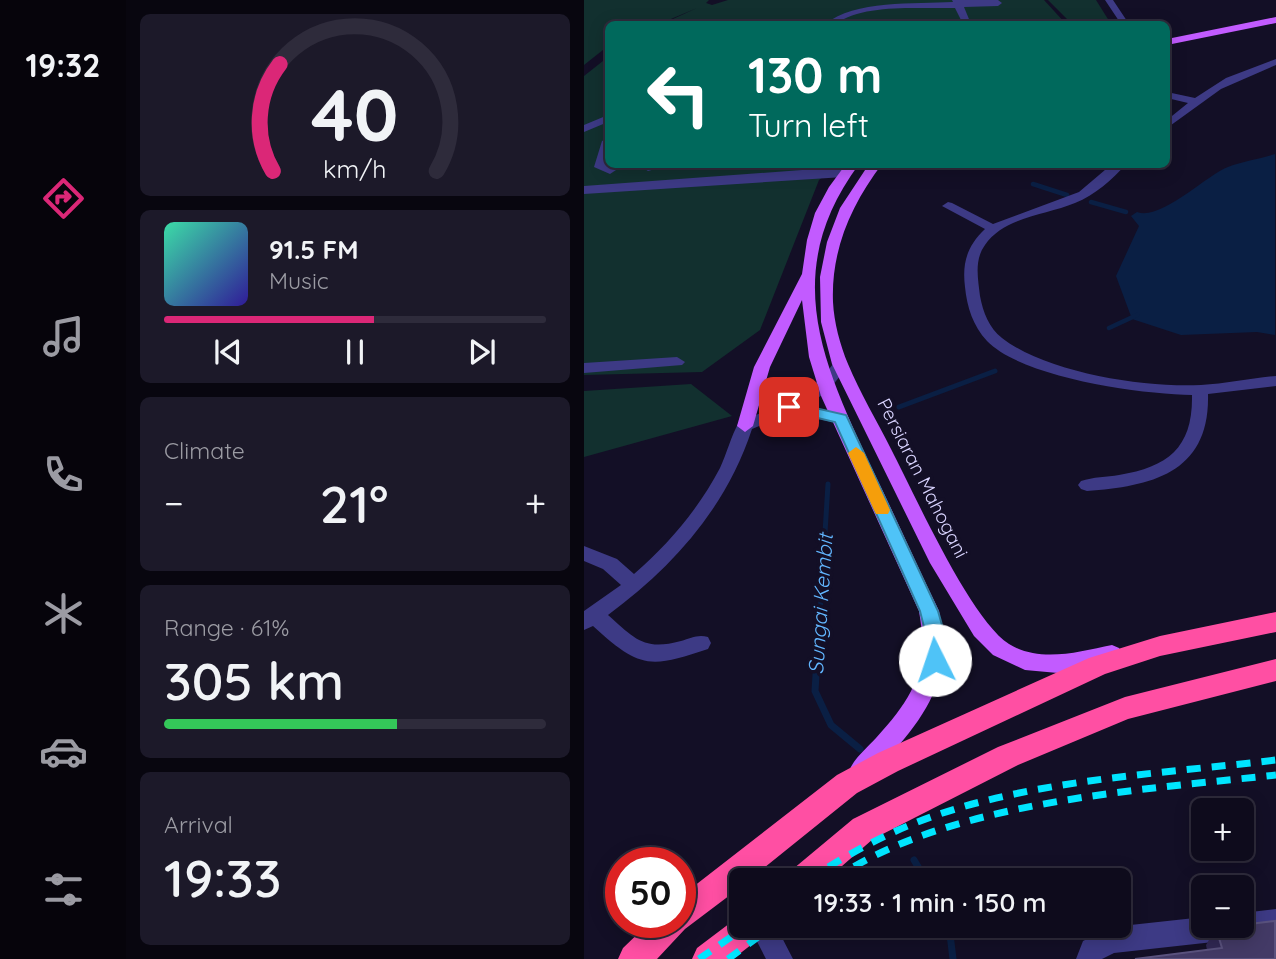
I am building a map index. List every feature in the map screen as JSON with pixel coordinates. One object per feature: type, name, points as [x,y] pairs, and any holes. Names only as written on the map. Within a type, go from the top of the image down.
[{"type":"highway","points":[[696,903],[848,784],[888,762],[1098,666],[1160,646],[1275,622]]},
{"type":"highway","points":[[818,868],[863,830],[1008,756],[1125,708],[1275,670]]},
{"type":"highway","points":[[634,959],[656,938]]},
{"type":"highway","points":[[708,959],[735,938]]},
{"type":"main road","points":[[1170,32],[1275,11]]},
{"type":"main road","points":[[1170,39],[1275,20]]},
{"type":"main road","name":"Persiaran Mahogani","points":[[872,168],[860,182],[834,241],[826,294],[829,331],[840,364],[940,563],[981,630],[1000,649],[1025,661],[1058,664],[1160,646]]},
{"type":"main road","points":[[845,173],[823,208],[813,238],[807,274],[811,329],[825,385],[929,611],[936,635],[935,660],[923,695],[904,724],[848,784]]},
{"type":"main road","points":[[745,426],[762,367],[807,274]]},
{"type":"street","points":[[1109,0],[1122,21]]},
{"type":"street","points":[[958,2],[966,21]]},
{"type":"street","points":[[835,21],[860,9],[896,4],[998,3]]},
{"type":"street","points":[[1170,123],[1209,90],[1231,78],[1275,62]]},
{"type":"street","points":[[1170,96],[1196,101]]},
{"type":"street","points":[[584,129],[605,119]]},
{"type":"street","points":[[598,140],[600,167],[610,170]]},
{"type":"street","points":[[1113,168],[1085,194],[994,229],[980,241],[972,252],[969,269],[974,307],[983,326],[996,341],[1023,357],[1125,384],[1200,390],[1275,381]]},
{"type":"street","points":[[584,190],[845,173]]},
{"type":"street","points":[[584,197],[845,173]]},
{"type":"street","points":[[948,206],[994,229]]},
{"type":"street","points":[[584,368],[677,362]]},
{"type":"street","points":[[701,643],[664,655],[637,653],[589,618],[654,568],[683,536],[707,503],[730,463],[745,426],[789,407],[825,385],[834,377],[840,364]]},
{"type":"street","points":[[1087,485],[1119,483],[1156,473],[1175,461],[1191,446],[1199,424],[1200,390]]},
{"type":"street","points":[[789,407],[841,419]]},
{"type":"street","points":[[584,553],[610,564],[634,585]]},
{"type":"street","points":[[1089,959],[1092,950],[1111,940],[1275,922]]},
{"type":"street","points":[[769,938],[780,959]]},
{"type":"green space","points":[[584,0],[709,0],[706,3],[712,5],[728,0],[1044,0],[1063,21],[669,21],[697,8],[666,21],[605,21],[605,48],[584,65]]},
{"type":"green space","points":[[1048,0],[1096,0],[1109,21],[1069,21]]},
{"type":"green space","points":[[605,59],[605,168],[833,168],[819,180],[760,330],[702,372],[584,375],[584,76]]},
{"type":"green space","points":[[691,384],[732,416],[584,457],[584,391]]},
{"type":"water","points":[[1275,154],[1275,335],[1257,332],[1181,335],[1132,319],[1116,276],[1139,226],[1131,216],[1137,212],[1158,210],[1170,204],[1228,167]]},
{"type":"building","points":[[1275,921],[1275,959],[1135,959],[1222,948],[1219,938],[1254,938],[1254,924]]},
{"type":"waterway","points":[[1033,184],[1067,195]]},
{"type":"waterway","points":[[1091,202],[1126,212]]},
{"type":"waterway","name":"Sungai Kembit","points":[[1109,328],[1137,315]]},
{"type":"waterway","name":"Sungai Kembit","points":[[899,407],[995,371]]},
{"type":"waterway","name":"Sungai Kembit","points":[[820,614],[828,484]]},
{"type":"waterway","name":"Sungai Kembit","points":[[820,612],[815,691],[831,725],[860,749]]},
{"type":"waterway","name":"Sungai Kembit","points":[[914,860],[919,868]]},
{"type":"waterway","name":"Sungai Kembit","points":[[950,938],[953,959]]},
{"type":"railway","points":[[827,868],[857,850],[910,825],[997,798],[1090,781],[1276,760]]},
{"type":"railway","points":[[853,868],[879,853],[931,832],[987,816],[1106,794],[1276,775]]},
{"type":"railway","points":[[699,959],[730,938]]},
{"type":"railway","points":[[728,959],[757,938]]},
{"type":"slow traffic","points":[[856,453],[882,510]]},
{"type":"route","points":[[789,407],[841,419],[929,611],[936,635],[935,660]]}]
